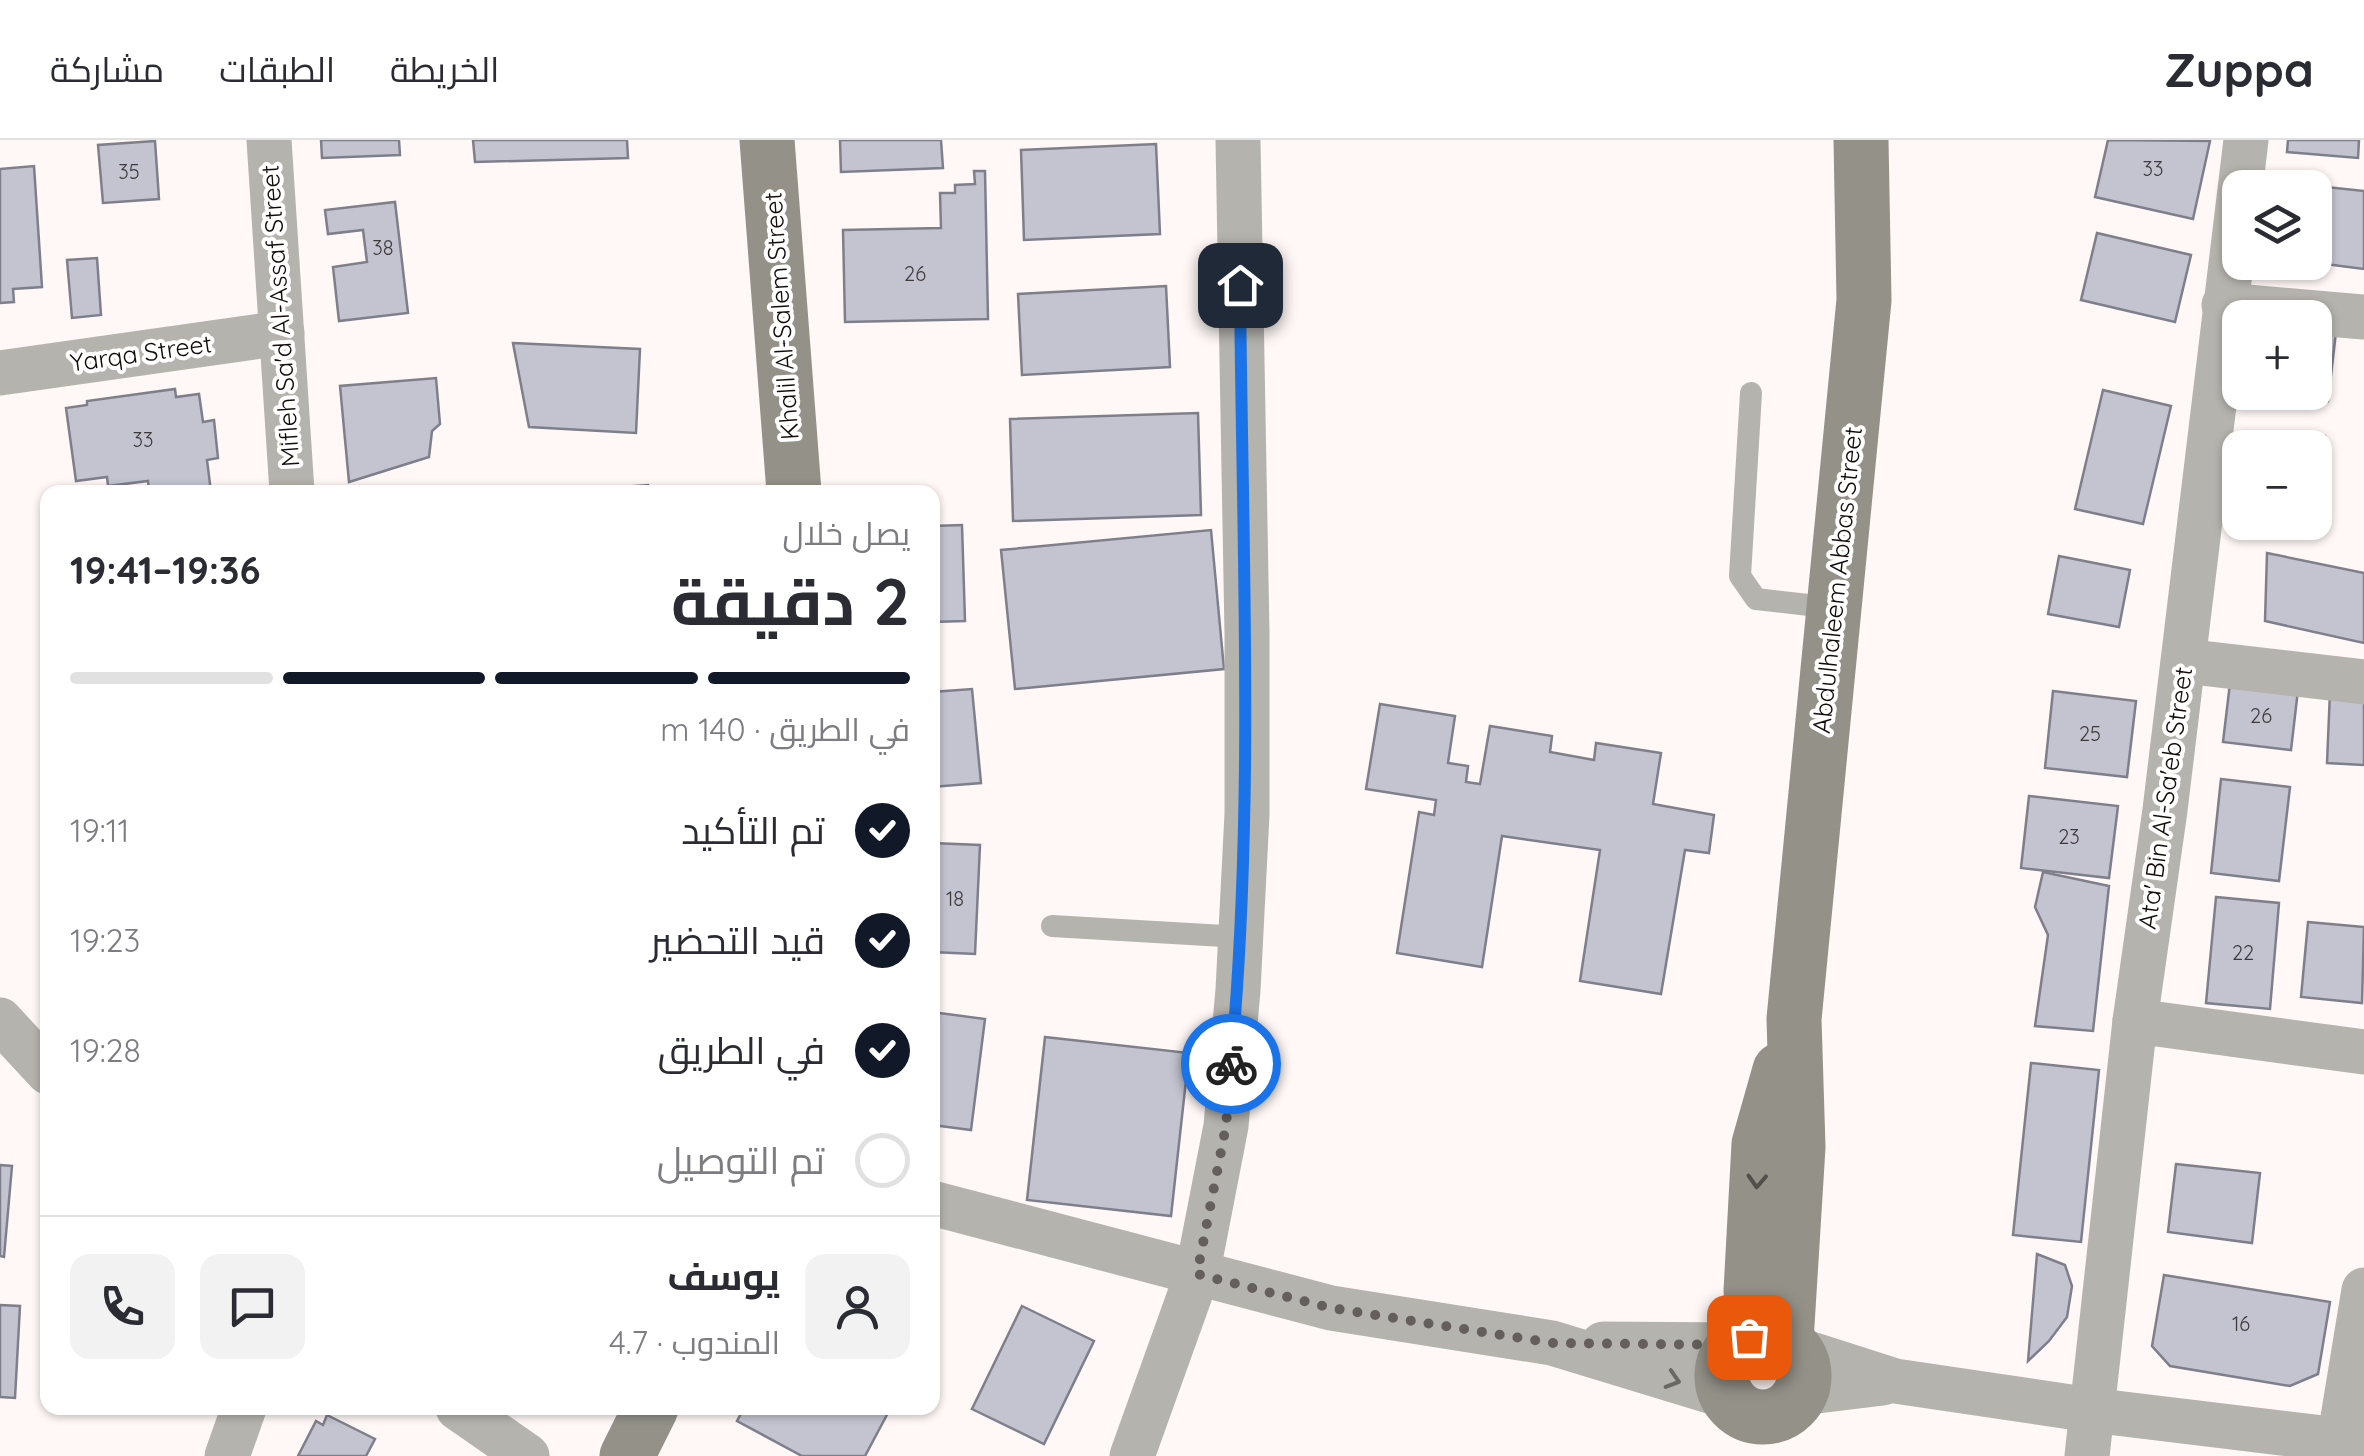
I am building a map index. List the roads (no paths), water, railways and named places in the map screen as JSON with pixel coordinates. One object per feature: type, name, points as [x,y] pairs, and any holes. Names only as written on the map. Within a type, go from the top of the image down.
[{"type":"street","name":"Mifleh Sa'd Al-Assaf Street","points":[[269,140],[292,485]]},
{"type":"street","name":"Khalil Al-Salem Street","points":[[767,140],[793,485]]},
{"type":"street","points":[[1132,1456],[1197,1274],[1226,1126],[1247,814],[1238,140]]},
{"type":"street","name":"Abdulhaleem Abbas Street","points":[[1761,1389],[1798,1147],[1794,1018],[1864,300],[1861,140]]},
{"type":"street","name":"Ata' Bin Al-Sa'eb Street","points":[[2225,300],[2246,140]]},
{"type":"street","points":[[2332,314],[2364,317]]},
{"type":"street","name":"Ata' Bin Al-Sa'eb Street","points":[[2087,1456],[2135,1021],[2184,661],[2222,323]]},
{"type":"street","name":"Yarqa Street","points":[[0,373],[282,334]]},
{"type":"street","points":[[2184,661],[2364,682]]},
{"type":"street","points":[[0,1020],[40,1063]]},
{"type":"street","points":[[2135,1021],[2364,1052]]},
{"type":"street","points":[[940,1205],[1331,1308],[1552,1343],[1761,1389],[1895,1381],[2350,1447],[2364,1290]]},
{"type":"street","points":[[228,1456],[242,1415]]},
{"type":"street","points":[[468,1415],[527,1456]]},
{"type":"street","points":[[628,1456],[648,1415]]},
{"type":"lane","points":[[1751,394],[1740,576],[1756,598],[1835,608]]},
{"type":"lane","points":[[1052,926],[1241,936]]}]
